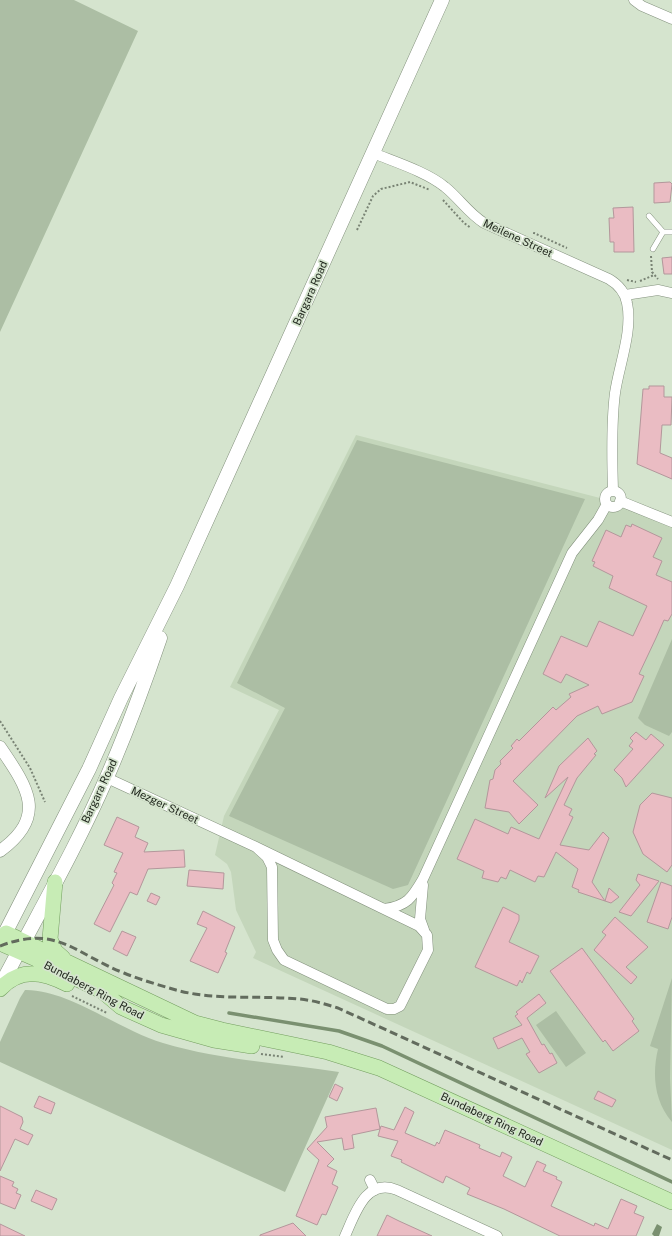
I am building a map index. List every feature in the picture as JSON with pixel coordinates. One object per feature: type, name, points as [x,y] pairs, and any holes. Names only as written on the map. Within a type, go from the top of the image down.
[{"type":"main road","name":"Bargara Road","points":[[1,937],[90,769],[121,698],[178,586],[442,0]]},
{"type":"main road","name":"Bargara Road","points":[[0,988],[107,778],[135,710],[178,586]]},
{"type":"main road","points":[[90,769],[107,778]]},
{"type":"main road","points":[[55,882],[50,939],[55,951],[66,961]]},
{"type":"main road","name":"Bundaberg Ring Road","points":[[1,937],[66,961],[195,1023],[344,1056],[379,1068],[672,1202]]},
{"type":"main road","name":"Bundaberg Ring Road","points":[[22,946],[102,991],[116,1011],[214,1040],[266,1048],[308,1048]]},
{"type":"main road","points":[[0,988],[16,976],[30,973],[55,978],[104,1002],[116,1011]]},
{"type":"street","points":[[634,0],[642,6],[672,20]]},
{"type":"street","name":"Meilene Street","points":[[373,153],[445,186],[468,212],[484,223],[609,279],[616,284],[625,295]]},
{"type":"street","points":[[613,490],[614,410],[626,338],[628,312],[625,295],[654,290],[672,294]]},
{"type":"street","points":[[613,490],[619,494],[620,501]]},
{"type":"street","points":[[613,490],[606,494],[604,499],[607,504],[614,506],[620,501]]},
{"type":"street","points":[[620,501],[672,522]]},
{"type":"street","points":[[384,909],[404,904],[410,899],[423,879],[572,553],[598,520],[607,504]]},
{"type":"street","points":[[0,747],[18,774],[27,798],[28,806],[23,820],[13,833],[0,843]]},
{"type":"street","name":"Mezger Street","points":[[107,778],[223,831],[415,923],[425,931]]},
{"type":"street","points":[[0,851],[15,839],[26,826],[29,815],[27,798]]},
{"type":"street","points":[[256,847],[267,857],[272,867],[273,940],[280,956],[289,964],[387,1009],[394,1009],[402,1003],[428,950],[428,939],[420,919],[420,898],[423,879]]},
{"type":"street","points":[[370,1180],[375,1190]]},
{"type":"street","points":[[345,1236],[365,1196],[375,1190],[386,1187],[392,1188],[497,1236]]},
{"type":"lane","points":[[649,216],[663,232],[672,232]]},
{"type":"lane","points":[[653,249],[663,232]]},
{"type":"path","points":[[357,230],[373,196],[381,189],[410,182],[433,192]]},
{"type":"path","points":[[438,196],[464,223],[478,231]]},
{"type":"path","points":[[653,249],[651,265],[654,275],[660,280]]},
{"type":"path","points":[[69,994],[116,1011]]},
{"type":"path","points":[[256,1054],[287,1058]]},
{"type":"shaded area","points":[[0,0],[74,0],[138,31],[0,332]]},
{"type":"shaded area","points":[[356,435],[631,506],[672,524],[672,1150],[253,958],[256,952],[236,910],[231,872],[227,864],[215,855],[224,816],[279,710],[230,687]]},
{"type":"shaded area","points":[[357,440],[585,499],[408,885],[393,889],[229,816],[285,708],[237,683]]},
{"type":"shaded area","points":[[672,639],[672,732],[669,736],[645,725],[638,718]]},
{"type":"shaded area","points":[[672,978],[670,1078],[672,1122],[661,1105],[656,1087],[655,1068],[658,1049],[650,1046]]},
{"type":"shaded area","points":[[25,990],[42,991],[59,996],[130,1030],[163,1043],[184,1049],[228,1057],[339,1072],[285,1192],[0,1062],[0,1042]]},
{"type":"shaded area","points":[[556,1011],[586,1053],[566,1067],[536,1025]]},
{"type":"shaded area","points":[[657,1224],[662,1227],[659,1236],[654,1236],[652,1234]]},
{"type":"building","points":[[670,182],[672,184],[670,202],[654,203],[654,183]]},
{"type":"building","points":[[633,207],[634,252],[614,252],[614,242],[610,242],[609,218],[614,218],[613,208]]},
{"type":"building","points":[[672,257],[672,274],[664,274],[662,258]]},
{"type":"building","points":[[649,386],[664,386],[664,397],[672,397],[671,425],[662,425],[660,453],[672,458],[672,479],[637,464],[643,389],[649,389]]},
{"type":"building","points":[[632,524],[662,538],[653,557],[662,561],[656,575],[672,582],[672,614],[668,621],[664,620],[639,674],[644,676],[632,702],[602,714],[598,706],[577,716],[513,781],[538,805],[519,824],[509,812],[485,808],[490,780],[493,779],[495,770],[501,764],[500,761],[513,748],[511,746],[517,739],[519,741],[553,707],[556,710],[571,697],[569,694],[589,685],[566,674],[561,683],[543,674],[561,636],[587,647],[599,621],[633,636],[647,606],[609,588],[613,576],[593,566],[595,562],[592,561],[606,530],[621,537],[626,525],[631,527]]},
{"type":"building","points":[[636,732],[646,740],[651,734],[664,745],[626,787],[622,778],[614,770],[633,749],[629,746],[633,741],[630,738]]},
{"type":"building","points":[[588,738],[597,751],[594,754],[596,755],[577,778],[564,805],[572,809],[569,815],[573,817],[560,845],[589,850],[603,832],[609,838],[592,882],[605,901],[578,892],[579,890],[572,887],[578,869],[556,852],[544,877],[538,876],[535,882],[510,870],[506,879],[501,877],[498,882],[482,878],[484,871],[457,859],[475,819],[508,834],[511,827],[539,839],[568,777],[545,798],[559,766]]},
{"type":"building","points":[[652,793],[672,798],[672,865],[667,872],[643,854],[633,832],[640,805]]},
{"type":"building","points":[[117,817],[139,827],[135,837],[148,843],[144,852],[184,850],[185,867],[148,869],[137,895],[130,892],[110,932],[94,924],[114,885],[112,883],[117,873],[114,872],[123,853],[104,845]]},
{"type":"building","points":[[189,870],[224,873],[223,889],[187,886]]},
{"type":"building","points":[[638,874],[659,881],[631,916],[619,912],[640,885],[636,880]]},
{"type":"building","points":[[661,882],[672,886],[672,917],[668,929],[647,922]]},
{"type":"building","points":[[609,888],[619,897],[611,903],[605,901]]},
{"type":"building","points":[[151,893],[160,897],[156,905],[147,901]]},
{"type":"building","points":[[503,907],[519,915],[519,920],[509,942],[539,956],[530,974],[527,972],[522,983],[520,980],[517,986],[475,967]]},
{"type":"building","points":[[203,911],[235,927],[225,952],[227,953],[218,973],[190,961],[207,928],[197,924]]},
{"type":"building","points":[[615,917],[648,947],[626,967],[637,977],[631,984],[594,950],[606,935],[602,932]]},
{"type":"building","points":[[122,931],[136,937],[127,956],[113,949]]},
{"type":"building","points":[[582,948],[634,1019],[632,1021],[639,1031],[613,1051],[605,1040],[603,1042],[550,971]]},
{"type":"building","points":[[539,994],[546,1003],[527,1018],[542,1045],[544,1044],[550,1054],[552,1053],[557,1063],[539,1073],[526,1054],[530,1052],[522,1038],[498,1049],[493,1038],[522,1025],[515,1016],[518,1014],[516,1012]]},
{"type":"building","points":[[335,1084],[343,1088],[337,1101],[329,1097]]},
{"type":"building","points":[[598,1091],[616,1100],[612,1107],[594,1099]]},
{"type":"building","points":[[39,1096],[55,1103],[51,1114],[34,1107]]},
{"type":"building","points":[[0,1106],[22,1117],[23,1122],[20,1129],[33,1135],[28,1145],[15,1139],[0,1171]]},
{"type":"building","points":[[405,1107],[414,1112],[405,1133],[435,1146],[437,1142],[439,1144],[445,1130],[480,1145],[479,1148],[500,1157],[502,1152],[512,1157],[503,1176],[525,1187],[537,1161],[546,1165],[543,1171],[557,1177],[556,1179],[562,1182],[551,1206],[594,1226],[595,1223],[608,1229],[621,1199],[637,1206],[634,1213],[644,1217],[636,1236],[560,1236],[504,1209],[467,1194],[470,1188],[446,1176],[443,1183],[401,1162],[402,1160],[391,1156],[398,1141],[378,1136],[381,1126],[394,1130]]},
{"type":"building","points":[[376,1108],[380,1129],[352,1135],[354,1148],[344,1150],[342,1138],[317,1142],[334,1159],[327,1166],[337,1171],[332,1184],[338,1187],[326,1215],[322,1214],[317,1225],[296,1216],[319,1160],[307,1149],[327,1127],[325,1117]]},
{"type":"building","points":[[0,1176],[14,1182],[12,1186],[18,1189],[16,1193],[21,1195],[15,1209],[0,1203]]},
{"type":"building","points":[[36,1190],[57,1199],[52,1210],[31,1201]]},
{"type":"building","points":[[387,1215],[399,1221],[432,1236],[377,1236]]},
{"type":"building","points":[[293,1223],[306,1236],[260,1236],[260,1235]]},
{"type":"building","points":[[0,1224],[25,1236],[0,1236]]},
{"type":"waterway","points":[[229,1013],[339,1031],[382,1046],[672,1182]]},
{"type":"railway","points":[[0,946],[20,940],[37,938],[51,940],[65,944],[124,973],[176,990],[222,997],[284,998],[304,1000],[318,1002],[338,1008],[672,1160]]}]
